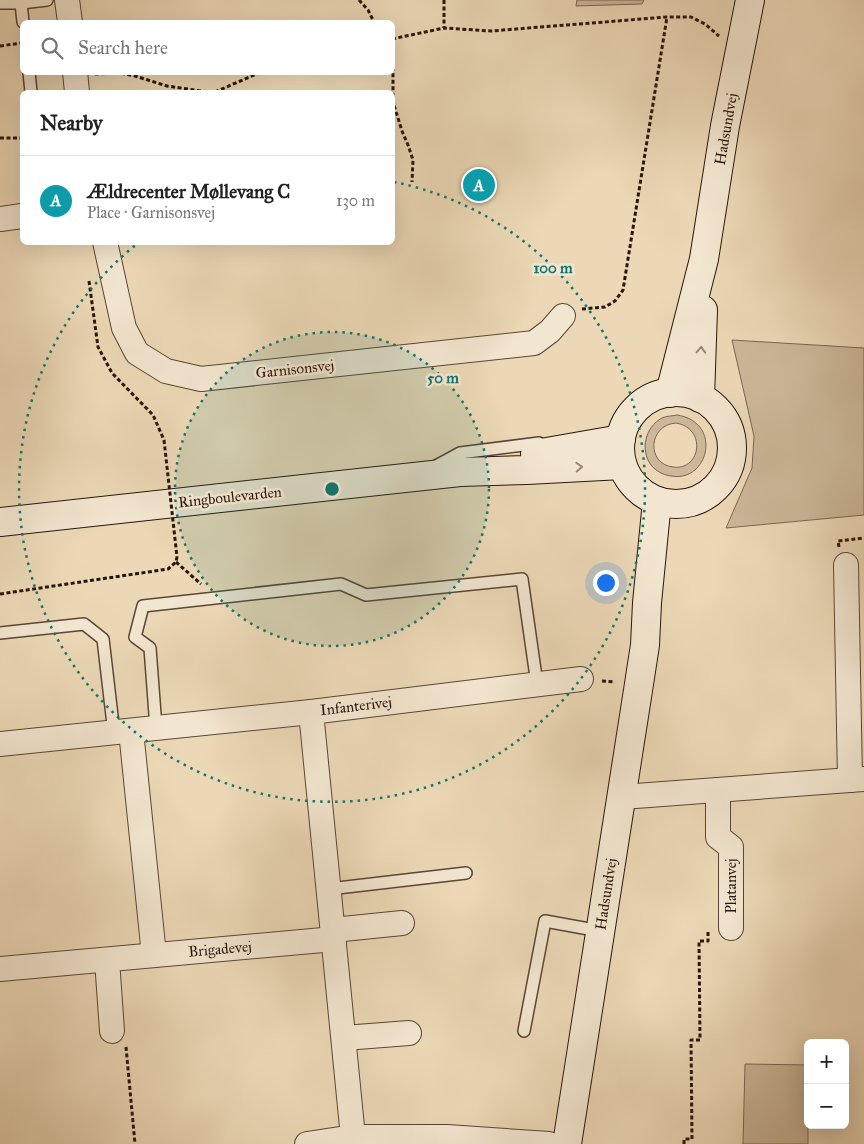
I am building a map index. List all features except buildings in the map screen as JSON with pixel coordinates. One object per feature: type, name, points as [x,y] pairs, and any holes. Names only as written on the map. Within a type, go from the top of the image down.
[{"type":"main road","name":"Hadsundvej","points":[[670,393],[704,259],[725,126],[750,0]]},
{"type":"main road","name":"Hadsundvej","points":[[700,398],[704,259]]},
{"type":"main road","points":[[670,393],[686,394],[700,398],[722,416],[728,429],[731,444],[730,462],[723,479],[710,492],[694,501],[666,503],[647,497],[632,483],[616,448],[625,425],[633,412],[644,402],[658,396],[670,393]]},
{"type":"main road","name":"Ringboulevarden","points":[[0,522],[417,476],[460,472],[527,470],[616,448]]},
{"type":"main road","name":"Hadsundvej","points":[[567,1144],[645,645],[648,586],[666,503]]},
{"type":"street","points":[[67,0],[70,20]]},
{"type":"street","points":[[0,218],[20,216]]},
{"type":"street","name":"Garnisonsvej","points":[[106,245],[124,328],[137,353],[166,371],[201,379],[534,343],[550,331],[563,316]]},
{"type":"street","points":[[622,798],[857,780],[856,644],[846,565]]},
{"type":"street","name":"Infanterivej","points":[[0,744],[311,712],[581,679]]},
{"type":"street","points":[[311,712],[353,1137]]},
{"type":"street","points":[[122,732],[154,955]]},
{"type":"street","name":"Platanvej","points":[[718,790],[718,837],[731,847],[719,929]]},
{"type":"street","name":"Brigadevej","points":[[0,969],[107,960],[333,935],[402,923]]},
{"type":"street","points":[[107,960],[112,1031]]},
{"type":"street","points":[[344,1038],[409,1033]]},
{"type":"street","points":[[307,1144],[353,1137],[379,1140],[447,1137],[548,1144]]},
{"type":"lane","points":[[0,3],[47,0]]},
{"type":"lane","points":[[21,3],[23,20]]},
{"type":"lane","points":[[29,75],[31,90]]},
{"type":"lane","points":[[417,476],[460,453],[547,443],[616,448]]},
{"type":"lane","points":[[156,728],[150,648],[135,637],[143,606],[341,584],[366,595],[522,579],[537,684]]},
{"type":"lane","points":[[0,633],[84,624],[103,639],[122,732]]},
{"type":"lane","points":[[329,889],[466,873]]},
{"type":"lane","points":[[524,1031],[545,921],[600,931]]},
{"type":"path","points":[[359,0],[368,10],[373,20]]},
{"type":"path","points":[[444,0],[444,28]]},
{"type":"path","points":[[563,316],[581,310],[605,307],[615,301],[623,290],[667,17]]},
{"type":"path","points":[[395,38],[444,28],[491,31],[667,17],[691,17],[705,24],[721,38]]},
{"type":"path","points":[[0,46],[20,43]]},
{"type":"path","points":[[75,81],[94,75]]},
{"type":"path","points":[[127,75],[190,90]]},
{"type":"path","points":[[219,90],[254,75]]},
{"type":"path","points":[[393,90],[394,75]]},
{"type":"path","points":[[395,110],[413,160],[412,182]]},
{"type":"path","points":[[0,138],[20,138]]},
{"type":"path","points":[[0,594],[168,570],[176,562],[177,557],[164,440]]},
{"type":"path","points":[[176,562],[216,598]]},
{"type":"path","points":[[581,679],[639,684]]},
{"type":"path","points":[[684,1144],[684,1139],[692,1139],[691,1040],[700,1040],[699,941],[708,941],[719,929]]},
{"type":"path","points":[[112,1031],[125,1035],[135,1144]]},
{"type":"shaded area","points":[[577,0],[644,0],[642,4],[576,6]]},
{"type":"shaded area","points":[[732,340],[864,348],[864,515],[726,528],[752,468],[754,436]]},
{"type":"shaded area","points":[[677,415],[692,420],[701,428],[705,439],[706,451],[702,462],[684,476],[665,475],[655,469],[648,459],[645,446],[648,433],[656,422],[667,416]],"holes":[[[676,423],[686,426],[693,433],[697,448],[690,463],[673,467],[664,464],[658,459],[654,445],[660,430],[667,425]]]},
{"type":"shaded area","points":[[745,1064],[804,1065],[804,1129],[808,1129],[808,1144],[743,1144]]},
{"type":"place","name":"Ældrecenter Møllevang C","points":[[479,185]]}]
